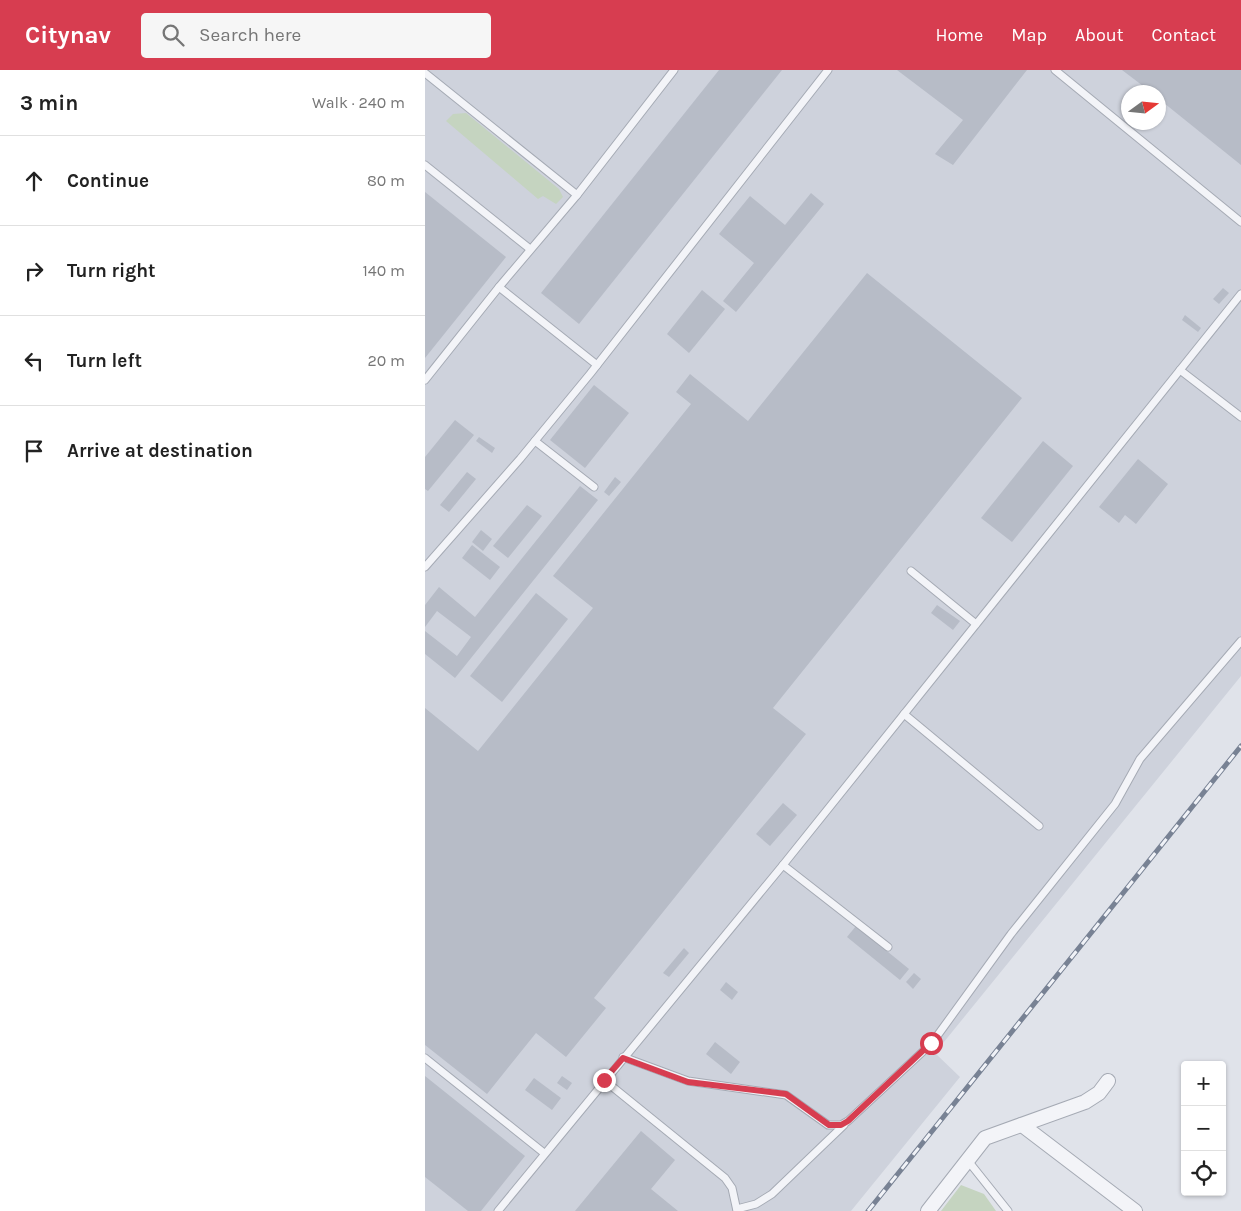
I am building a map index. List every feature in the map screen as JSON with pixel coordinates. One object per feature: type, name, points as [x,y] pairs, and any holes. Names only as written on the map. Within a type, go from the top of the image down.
[{"type":"street","points":[[928,1211],[969,1162],[985,1138],[1085,1102],[1099,1094],[1108,1081]]},
{"type":"street","points":[[1022,1125],[1135,1211]]},
{"type":"lane","points":[[425,380],[499,286],[577,195],[674,70]]},
{"type":"lane","points":[[425,567],[535,441],[597,365],[828,70]]},
{"type":"lane","points":[[1055,70],[1241,222]]},
{"type":"lane","points":[[425,73],[577,195]]},
{"type":"lane","points":[[425,165],[530,249]]},
{"type":"lane","points":[[499,286],[597,365]]},
{"type":"lane","points":[[498,1211],[783,865],[1241,294]]},
{"type":"lane","points":[[1180,370],[1241,417]]},
{"type":"lane","points":[[535,441],[594,487]]},
{"type":"lane","points":[[911,571],[976,624]]},
{"type":"lane","points":[[604,1080],[725,1178],[732,1188],[737,1210],[756,1204],[772,1194],[927,1048],[1011,934],[1115,804],[1140,759],[1241,641]]},
{"type":"lane","points":[[904,714],[1039,826]]},
{"type":"lane","points":[[783,865],[889,947]]},
{"type":"lane","points":[[425,1058],[544,1153]]},
{"type":"lane","points":[[623,1058],[688,1082],[786,1094],[829,1125],[841,1125],[848,1121]]},
{"type":"lane","points":[[969,1162],[1007,1211]]},
{"type":"shaded area","points":[[425,70],[1241,70],[1241,676],[935,1053],[960,1077],[851,1211],[425,1211]]},
{"type":"green space","points":[[466,113],[559,189],[563,197],[556,204],[543,196],[538,199],[446,121],[453,114]]},
{"type":"green space","points":[[961,1185],[984,1194],[996,1211],[941,1211]]},
{"type":"building","points":[[719,70],[782,70],[579,324],[541,293]]},
{"type":"building","points":[[897,70],[1027,70],[953,165],[935,154],[963,120]]},
{"type":"building","points":[[1122,70],[1241,70],[1241,165],[1166,105],[1166,85],[1142,85]]},
{"type":"building","points":[[425,192],[506,257],[425,358]]},
{"type":"building","points":[[811,193],[824,204],[736,312],[723,301],[754,263],[719,234],[750,196],[785,225]]},
{"type":"building","points":[[867,273],[1022,398],[773,708],[806,734],[594,998],[606,1008],[566,1057],[536,1033],[487,1094],[425,1045],[425,708],[478,751],[593,608],[553,576],[691,404],[676,392],[690,374],[748,421]]},
{"type":"building","points":[[1223,288],[1229,293],[1219,304],[1213,299]]},
{"type":"building","points":[[702,290],[725,309],[689,353],[667,334]]},
{"type":"building","points":[[1185,315],[1201,328],[1198,332],[1182,320]]},
{"type":"building","points":[[594,385],[629,413],[585,468],[550,440]]},
{"type":"building","points":[[455,420],[474,435],[428,491],[425,489],[425,457]]},
{"type":"building","points":[[479,437],[495,448],[492,453],[476,441]]},
{"type":"building","points":[[1043,441],[1073,466],[1012,542],[981,518]]},
{"type":"building","points":[[1138,459],[1168,484],[1136,524],[1125,515],[1119,523],[1099,507]]},
{"type":"building","points":[[467,472],[476,479],[449,512],[440,505]]},
{"type":"building","points":[[615,477],[621,482],[609,496],[604,492]]},
{"type":"building","points":[[580,486],[598,500],[455,678],[425,654],[425,631],[457,656],[471,637],[437,611],[425,627],[425,605],[439,587],[475,617]]},
{"type":"building","points":[[527,505],[542,516],[508,558],[493,546]]},
{"type":"building","points":[[481,530],[492,539],[483,551],[472,542]]},
{"type":"building","points":[[472,545],[500,567],[490,580],[462,558]]},
{"type":"building","points":[[536,593],[568,619],[502,702],[470,676]]},
{"type":"building","points":[[937,605],[960,621],[953,630],[931,613]]},
{"type":"building","points":[[783,803],[797,815],[770,846],[756,834]]},
{"type":"building","points":[[856,926],[909,969],[900,980],[847,937]]},
{"type":"building","points":[[684,948],[689,953],[669,977],[663,973]]},
{"type":"building","points":[[914,973],[921,979],[913,989],[906,982]]},
{"type":"building","points":[[726,982],[738,992],[732,1000],[720,990]]},
{"type":"building","points":[[715,1042],[740,1062],[731,1074],[706,1054]]},
{"type":"building","points":[[425,1076],[525,1156],[481,1211],[468,1211],[425,1177]]},
{"type":"building","points":[[562,1076],[572,1083],[567,1090],[557,1083]]},
{"type":"building","points":[[534,1078],[561,1098],[552,1110],[525,1090]]},
{"type":"building","points":[[641,1131],[675,1160],[651,1189],[678,1211],[575,1211]]},
{"type":"railway","points":[[868,1211],[1241,746]]},
{"type":"route","points":[[604,1080],[623,1058],[688,1082],[786,1094],[829,1125],[835,1126],[848,1121],[889,1081],[923,1053],[931,1043]]}]
